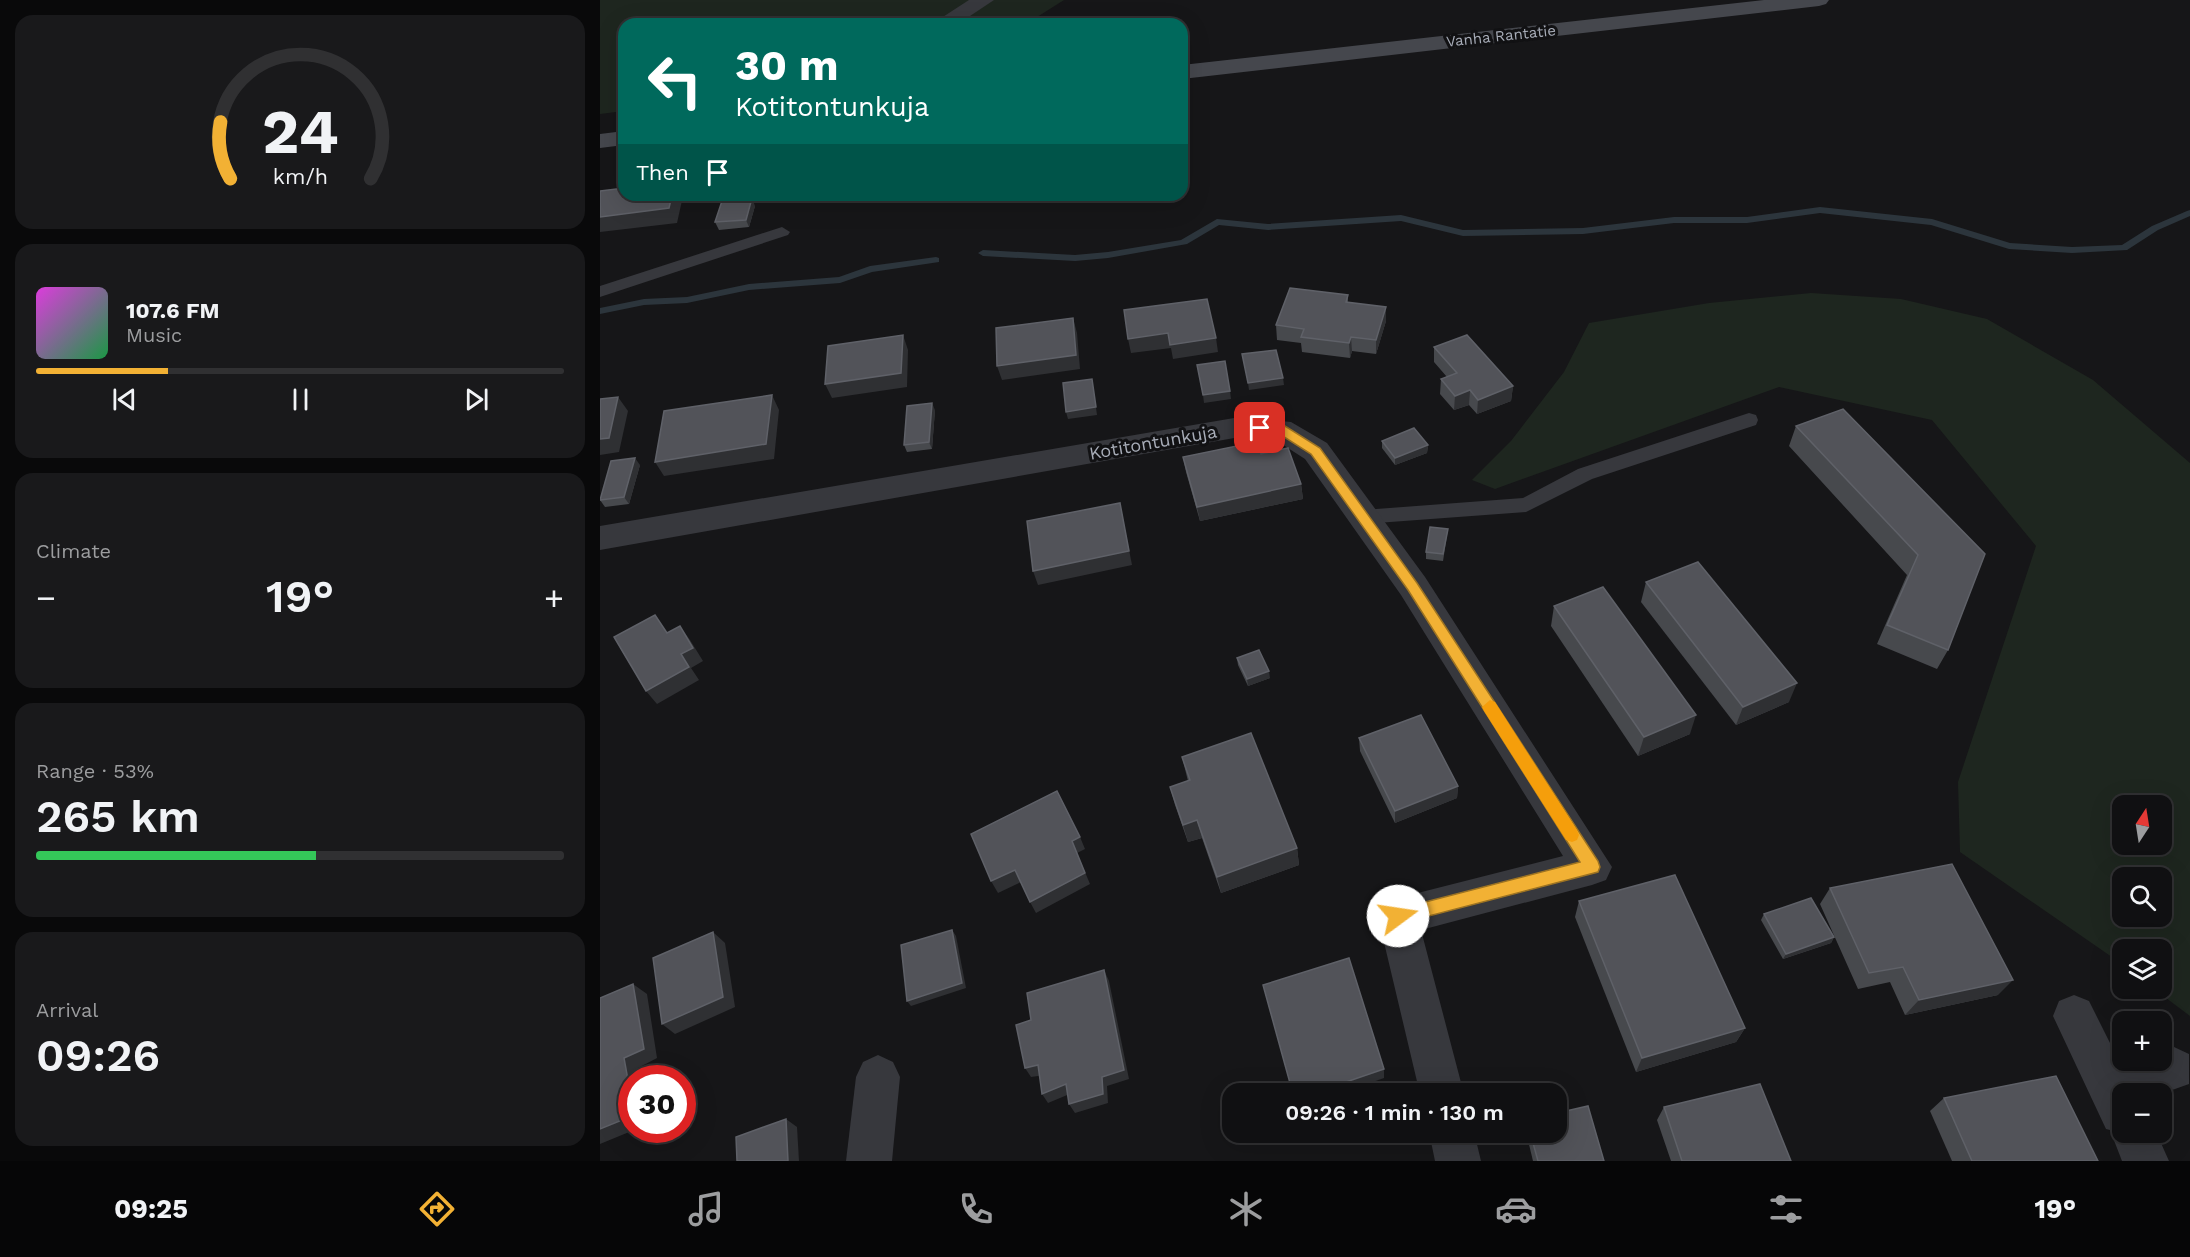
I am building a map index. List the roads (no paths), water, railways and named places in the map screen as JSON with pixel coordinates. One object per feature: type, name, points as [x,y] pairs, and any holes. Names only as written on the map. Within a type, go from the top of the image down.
[{"type":"main road","name":"Vanha Rantatie","points":[[1188,71],[1819,0]]},
{"type":"main road","points":[[600,141],[618,139]]},
{"type":"street","points":[[953,18],[984,0]]},
{"type":"street","name":"Kotitontunkuja","points":[[600,538],[1240,427],[1280,429],[1316,451],[1413,586],[1592,867],[1398,916],[1439,1083]]},
{"type":"street","points":[[2074,1016],[2112,1092]]},
{"type":"street","points":[[2146,1083],[2174,1069]]},
{"type":"street","points":[[869,1161],[878,1077]]},
{"type":"street","points":[[1454,1143],[1458,1161]]},
{"type":"street","points":[[2137,1143],[2146,1161]]},
{"type":"lane","points":[[600,292],[782,232]]},
{"type":"lane","points":[[1363,517],[1526,505],[1585,474],[1749,420]]},
{"type":"waterway","points":[[983,253],[1075,258],[1108,255],[1184,242],[1217,222],[1268,227],[1401,218],[1463,233],[1583,231],[1674,220],[1747,220],[1820,210],[1932,222],[2009,246],[2072,250],[2124,248],[2155,228],[2190,213]]},
{"type":"waterway","points":[[600,311],[644,302],[687,300],[749,287],[840,280],[870,269],[936,260]]}]
